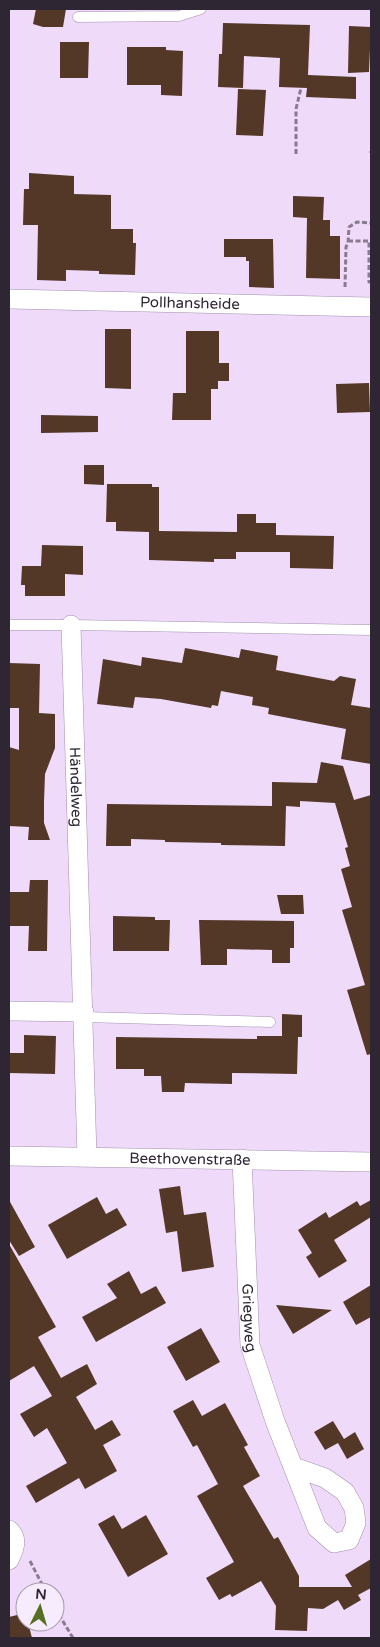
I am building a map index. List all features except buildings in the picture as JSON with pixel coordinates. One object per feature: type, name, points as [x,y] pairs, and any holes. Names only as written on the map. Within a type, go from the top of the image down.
[{"type":"street","name":"Pollhansheide","points":[[9,299],[371,307]]},
{"type":"street","name":"Händelweg","points":[[71,625],[87,1156]]},
{"type":"street","points":[[9,1011],[84,1014]]},
{"type":"street","name":"Beethovenstraße","points":[[9,1156],[371,1162]]},
{"type":"street","name":"Griegweg","points":[[242,1160],[250,1345],[275,1421],[294,1467]]},
{"type":"street","points":[[9,1530],[12,1533],[12,1554]]},
{"type":"lane","points":[[78,17],[179,16],[201,9]]},
{"type":"lane","points":[[9,625],[371,630]]},
{"type":"lane","points":[[84,1014],[270,1022]]},
{"type":"path","points":[[296,154],[296,109],[301,88]]},
{"type":"path","points":[[345,306],[346,248],[349,227],[357,222],[371,223]]},
{"type":"path","points":[[348,241],[369,241],[369,282],[371,282]]},
{"type":"path","points":[[12,1554],[25,1551],[41,1582]]},
{"type":"path","points":[[65,1625],[73,1638]]}]
